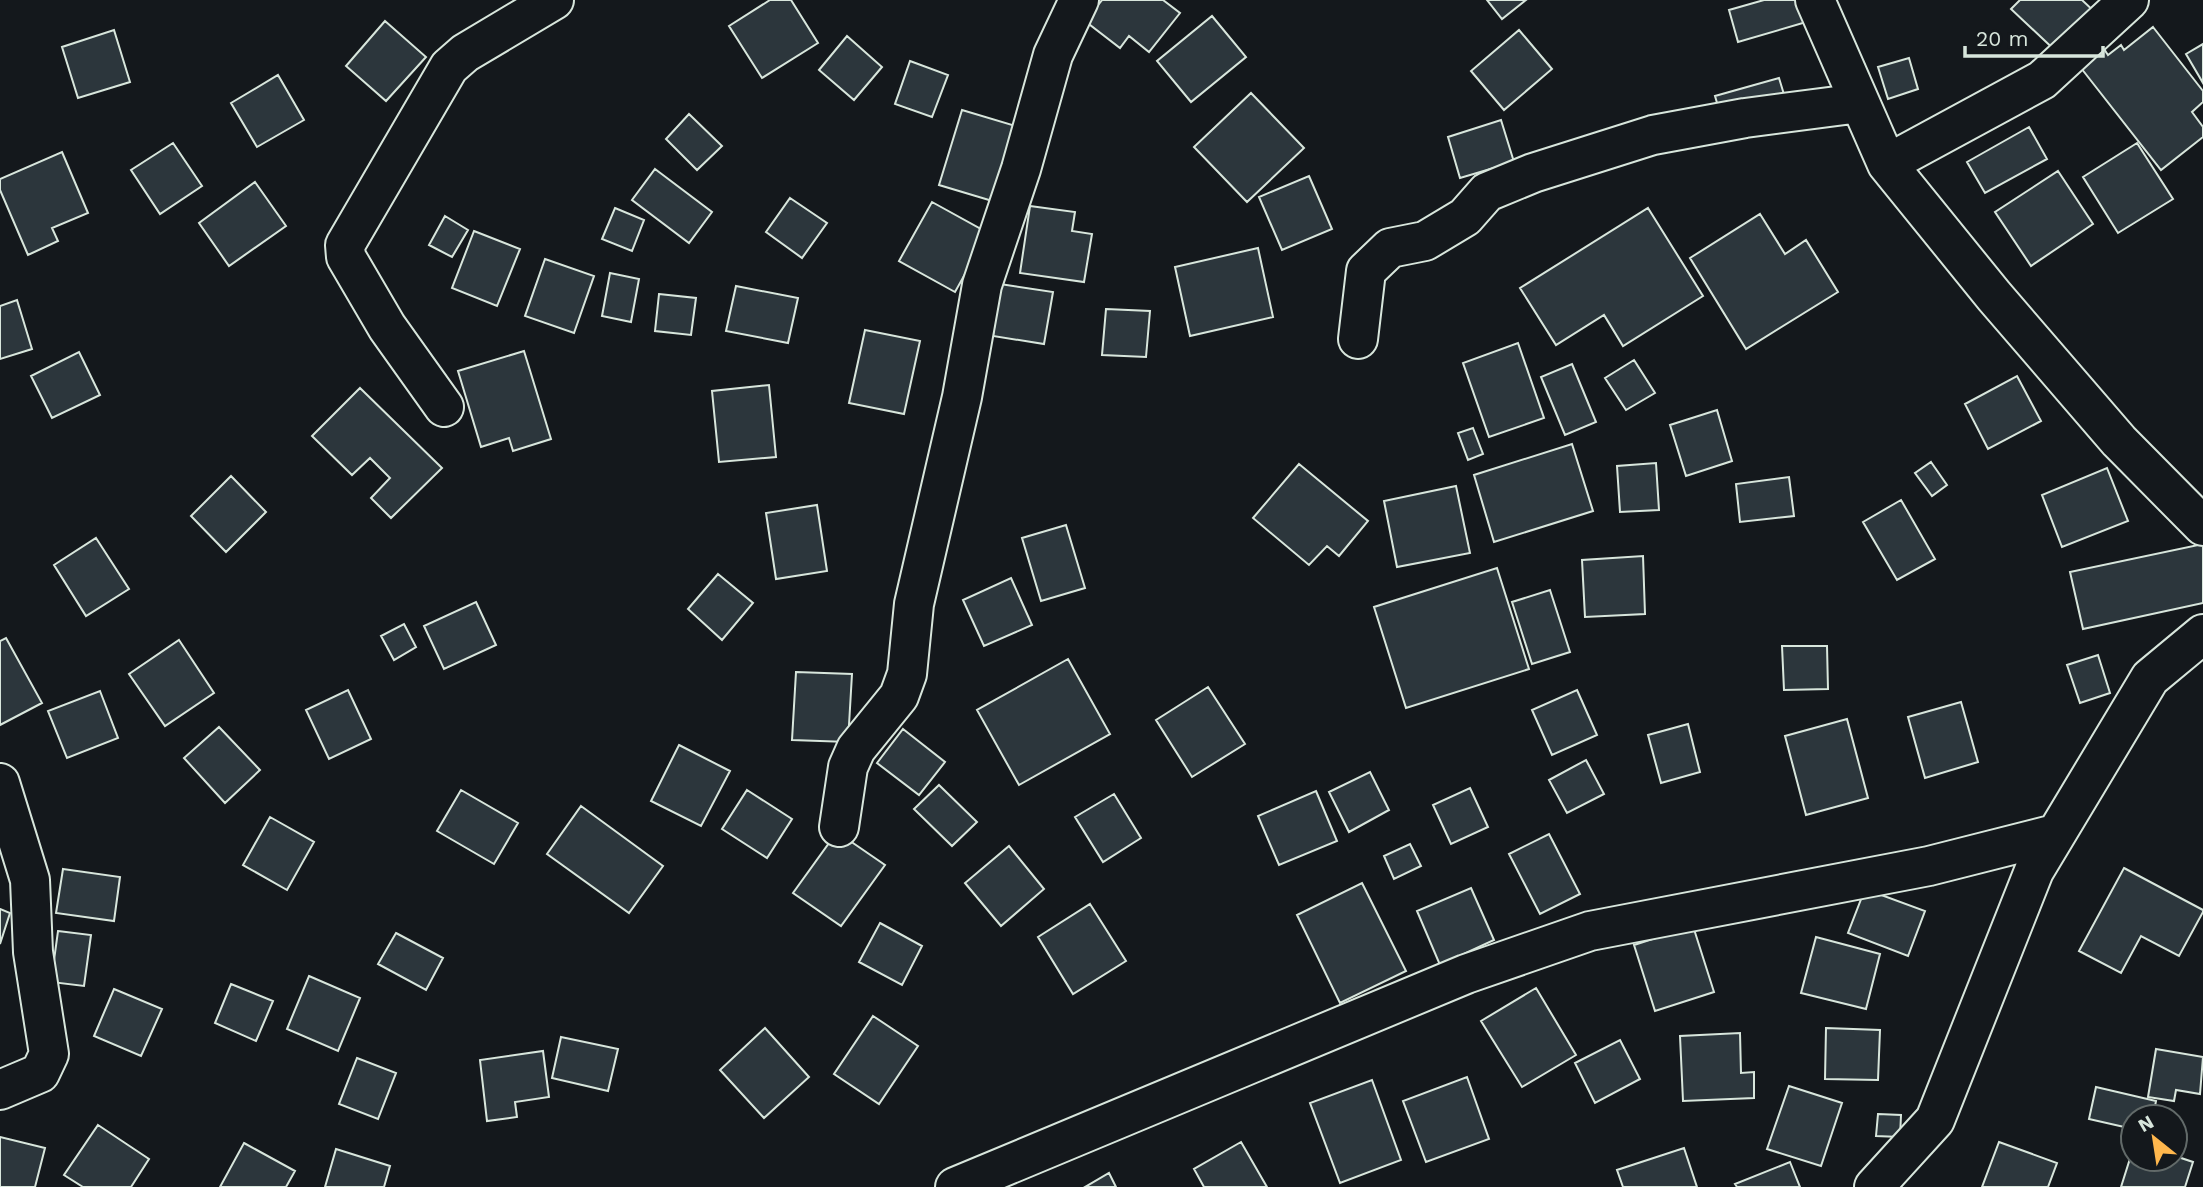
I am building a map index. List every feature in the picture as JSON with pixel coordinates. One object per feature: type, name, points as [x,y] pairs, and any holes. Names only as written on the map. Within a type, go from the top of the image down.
[{"type":"street","points":[[444,407],[387,327],[346,257],[345,245],[450,67],[466,53],[554,0]]},
{"type":"street","points":[[839,827],[848,767],[856,749],[899,696],[907,674],[914,604],[962,397],[982,285],[1021,169],[1053,55],[1079,0]]},
{"type":"street","points":[[1815,0],[1887,164],[1994,296],[2119,441],[2203,526]]},
{"type":"street","points":[[1887,164],[2042,80],[2129,0]]},
{"type":"street","points":[[1358,339],[1366,271],[1390,248],[1425,241],[1465,217],[1487,192],[1533,173],[1653,135],[1745,118],[1860,103]]},
{"type":"street","points":[[1874,1187],[1935,1120],[2034,871],[2055,834],[2150,678],[2203,634]]},
{"type":"street","points":[[0,783],[30,880],[33,952],[49,1054],[40,1073],[0,1090]]},
{"type":"street","points":[[955,1187],[1466,974],[1590,931],[1929,866],[2055,834]]},
{"type":"building","points":[[770,0],[791,0],[818,43],[762,78],[729,26]]},
{"type":"building","points":[[1102,0],[1163,0],[1180,13],[1149,52],[1129,36],[1120,48],[1085,21]]},
{"type":"building","points":[[1487,0],[1526,0],[1502,19]]},
{"type":"building","points":[[1764,0],[1808,0],[1813,20],[1738,42],[1729,10]]},
{"type":"building","points":[[2020,0],[2082,0],[2098,15],[2060,55],[2011,9]]},
{"type":"building","points":[[1212,16],[1246,57],[1191,102],[1157,61]]},
{"type":"building","points":[[385,21],[426,57],[386,101],[346,66]]},
{"type":"building","points":[[2153,27],[2203,91],[2203,102],[2192,112],[2203,127],[2203,137],[2161,170],[2081,68],[2104,49],[2108,55],[2121,45],[2124,50]]},
{"type":"building","points":[[114,30],[130,82],[78,98],[62,47]]},
{"type":"building","points":[[1519,30],[1552,69],[1504,110],[1471,71]]},
{"type":"building","points":[[847,36],[882,67],[854,100],[819,70]]},
{"type":"building","points":[[2203,44],[2203,83],[2186,54]]},
{"type":"building","points":[[1909,58],[1918,89],[1888,99],[1878,67]]},
{"type":"building","points":[[910,61],[948,75],[932,117],[895,104]]},
{"type":"building","points":[[278,75],[304,120],[257,147],[231,103]]},
{"type":"building","points":[[1779,78],[1786,101],[1722,120],[1715,96]]},
{"type":"building","points":[[1251,93],[1304,148],[1247,202],[1194,147]]},
{"type":"building","points":[[962,110],[1022,128],[999,203],[939,185]]},
{"type":"building","points":[[689,114],[722,146],[697,170],[666,139]]},
{"type":"building","points":[[1501,120],[1514,162],[1460,178],[1448,137]]},
{"type":"building","points":[[2029,127],[2047,159],[1985,193],[1967,162]]},
{"type":"building","points":[[173,143],[202,186],[160,214],[131,170]]},
{"type":"building","points":[[2137,143],[2173,199],[2118,233],[2083,177]]},
{"type":"building","points":[[62,152],[88,213],[52,228],[58,241],[28,255],[0,190],[0,179]]},
{"type":"building","points":[[655,169],[712,212],[689,243],[632,200]]},
{"type":"building","points":[[2058,171],[2093,224],[2031,266],[1995,212]]},
{"type":"building","points":[[1309,176],[1332,229],[1282,250],[1259,197]]},
{"type":"building","points":[[255,182],[286,226],[229,266],[199,223]]},
{"type":"building","points":[[790,198],[827,223],[802,258],[766,232]]},
{"type":"building","points":[[932,202],[988,233],[955,292],[899,261]]},
{"type":"building","points":[[1030,206],[1075,212],[1072,231],[1092,234],[1084,282],[1020,273]]},
{"type":"building","points":[[615,208],[644,220],[632,251],[602,239]]},
{"type":"building","points":[[1648,208],[1703,296],[1623,346],[1604,315],[1556,345],[1520,288]]},
{"type":"building","points":[[1760,214],[1785,254],[1806,240],[1838,292],[1746,349],[1690,258]]},
{"type":"building","points":[[445,216],[468,230],[452,257],[429,245]]},
{"type":"building","points":[[474,231],[520,249],[497,306],[452,288]]},
{"type":"building","points":[[1258,248],[1273,317],[1190,336],[1175,267]]},
{"type":"building","points":[[545,259],[594,276],[574,333],[525,316]]},
{"type":"building","points":[[610,273],[639,279],[631,322],[602,316]]},
{"type":"building","points":[[1000,284],[1053,292],[1044,344],[993,336]]},
{"type":"building","points":[[736,286],[798,298],[788,343],[726,331]]},
{"type":"building","points":[[659,294],[696,298],[691,335],[655,331]]},
{"type":"building","points":[[17,300],[32,349],[0,359],[0,306]]},
{"type":"building","points":[[1106,309],[1150,311],[1146,357],[1102,355]]},
{"type":"building","points":[[865,330],[920,341],[904,414],[849,403]]},
{"type":"building","points":[[1518,343],[1544,418],[1489,437],[1463,363]]},
{"type":"building","points":[[524,351],[551,439],[513,451],[509,438],[481,447],[458,371]]},
{"type":"building","points":[[79,352],[100,395],[52,418],[31,376]]},
{"type":"building","points":[[1634,360],[1655,393],[1626,410],[1605,378]]},
{"type":"building","points":[[1572,364],[1596,422],[1565,435],[1541,377]]},
{"type":"building","points":[[2017,376],[2041,421],[1988,449],[1965,404]]},
{"type":"building","points":[[769,385],[776,457],[719,462],[712,391]]},
{"type":"building","points":[[360,388],[442,468],[391,518],[371,498],[390,478],[370,458],[352,475],[312,436]]},
{"type":"building","points":[[1717,410],[1732,461],[1686,476],[1670,425]]},
{"type":"building","points":[[1473,428],[1483,454],[1468,460],[1458,433]]},
{"type":"building","points":[[1572,444],[1593,511],[1494,542],[1474,475]]},
{"type":"building","points":[[1931,462],[1947,485],[1932,496],[1915,473]]},
{"type":"building","points":[[1656,463],[1659,510],[1620,512],[1617,466]]},
{"type":"building","points":[[1299,464],[1368,521],[1339,556],[1327,546],[1309,565],[1253,518]]},
{"type":"building","points":[[2107,468],[2128,521],[2062,547],[2042,495]]},
{"type":"building","points":[[231,476],[266,512],[226,552],[191,516]]},
{"type":"building","points":[[1789,477],[1794,516],[1740,522],[1736,484]]},
{"type":"building","points":[[1456,486],[1470,553],[1397,567],[1384,501]]},
{"type":"building","points":[[1901,500],[1935,559],[1897,580],[1863,522]]},
{"type":"building","points":[[817,505],[827,571],[776,579],[766,513]]},
{"type":"building","points":[[1066,525],[1085,588],[1041,601],[1022,538]]},
{"type":"building","points":[[96,538],[129,589],[86,616],[54,565]]},
{"type":"building","points":[[2203,544],[2203,603],[2083,629],[2070,572]]},
{"type":"building","points":[[1643,556],[1645,614],[1585,617],[1582,560]]},
{"type":"building","points":[[1497,568],[1529,669],[1406,708],[1374,607]]},
{"type":"building","points":[[718,574],[753,603],[722,640],[688,609]]},
{"type":"building","points":[[1011,578],[1032,625],[984,646],[963,600]]},
{"type":"building","points":[[1550,590],[1570,652],[1532,664],[1512,602]]},
{"type":"building","points":[[476,602],[496,645],[444,669],[424,626]]},
{"type":"building","points":[[404,624],[416,647],[394,660],[381,636]]},
{"type":"building","points":[[6,638],[42,703],[0,725],[0,641]]},
{"type":"building","points":[[179,640],[214,693],[165,726],[129,674]]},
{"type":"building","points":[[1782,646],[1827,646],[1828,689],[1784,690]]},
{"type":"building","points":[[2098,655],[2110,693],[2080,703],[2067,665]]},
{"type":"building","points":[[1068,659],[1110,734],[1019,785],[977,710]]},
{"type":"building","points":[[796,672],[852,674],[848,742],[792,740]]},
{"type":"building","points":[[1208,687],[1245,744],[1192,777],[1156,720]]},
{"type":"building","points":[[348,690],[371,739],[329,759],[306,710]]},
{"type":"building","points":[[1577,690],[1597,735],[1552,755],[1532,710]]},
{"type":"building","points":[[100,691],[118,738],[67,758],[48,711]]},
{"type":"building","points":[[1961,702],[1978,762],[1925,778],[1908,717]]},
{"type":"building","points":[[1847,719],[1868,798],[1806,815],[1785,736]]},
{"type":"building","points":[[1688,724],[1700,772],[1661,783],[1648,735]]},
{"type":"building","points":[[219,727],[260,770],[225,803],[184,758]]},
{"type":"building","points":[[903,729],[945,762],[919,795],[877,763]]},
{"type":"building","points":[[679,745],[730,771],[701,826],[651,801]]},
{"type":"building","points":[[1586,760],[1604,794],[1567,813],[1549,780]]},
{"type":"building","points":[[1370,772],[1389,810],[1349,832],[1329,792]]},
{"type":"building","points":[[939,785],[977,822],[952,846],[914,809]]},
{"type":"building","points":[[1470,788],[1488,827],[1451,844],[1433,805]]},
{"type":"building","points":[[461,790],[518,823],[494,864],[437,831]]},
{"type":"building","points":[[747,790],[792,819],[767,858],[722,829]]},
{"type":"building","points":[[1316,791],[1337,841],[1279,865],[1258,816]]},
{"type":"building","points":[[1114,794],[1141,838],[1103,862],[1075,817]]},
{"type":"building","points":[[581,806],[663,866],[629,913],[547,854]]},
{"type":"building","points":[[270,817],[314,842],[287,890],[243,865]]},
{"type":"building","points":[[837,832],[885,865],[841,926],[793,893]]},
{"type":"building","points":[[1549,834],[1580,894],[1540,914],[1509,854]]},
{"type":"building","points":[[1410,844],[1421,866],[1394,879],[1384,856]]},
{"type":"building","points":[[1009,846],[1044,889],[1001,926],[965,883]]},
{"type":"building","points":[[2124,868],[2203,912],[2179,956],[2141,936],[2121,973],[2079,951]]},
{"type":"building","points":[[63,869],[120,877],[114,921],[56,913]]},
{"type":"building","points":[[1362,883],[1406,971],[1340,1003],[1297,915]]},
{"type":"building","points":[[1471,888],[1494,940],[1440,965],[1417,911]]},
{"type":"building","points":[[1865,889],[1925,911],[1908,956],[1848,933]]},
{"type":"building","points":[[1090,904],[1126,961],[1073,994],[1038,937]]},
{"type":"building","points":[[0,909],[10,913],[0,944]]},
{"type":"building","points":[[880,923],[922,946],[902,985],[859,962]]},
{"type":"building","points":[[1693,926],[1714,992],[1655,1011],[1634,945]]},
{"type":"building","points":[[58,931],[91,935],[84,986],[51,982]]},
{"type":"building","points":[[396,933],[443,958],[426,990],[378,964]]},
{"type":"building","points":[[1816,937],[1880,954],[1866,1009],[1801,993]]},
{"type":"building","points":[[309,976],[360,998],[338,1051],[287,1029]]},
{"type":"building","points":[[231,984],[273,1001],[256,1041],[215,1023]]},
{"type":"building","points":[[1536,988],[1576,1055],[1522,1087],[1481,1021]]},
{"type":"building","points":[[114,989],[162,1009],[141,1056],[94,1036]]},
{"type":"building","points":[[873,1016],[918,1046],[879,1104],[834,1074]]},
{"type":"building","points":[[765,1028],[809,1077],[764,1118],[720,1070]]},
{"type":"building","points":[[1826,1028],[1880,1030],[1878,1080],[1825,1079]]},
{"type":"building","points":[[1740,1033],[1741,1073],[1754,1072],[1754,1098],[1683,1101],[1680,1036]]},
{"type":"building","points":[[561,1037],[618,1049],[608,1091],[552,1078]]},
{"type":"building","points":[[1620,1040],[1640,1079],[1595,1103],[1575,1063]]},
{"type":"building","points":[[2156,1049],[2203,1057],[2200,1094],[2176,1090],[2174,1101],[2148,1097]]},
{"type":"building","points":[[543,1051],[549,1097],[515,1102],[517,1117],[487,1121],[480,1060]]},
{"type":"building","points":[[357,1058],[396,1073],[378,1119],[339,1104]]},
{"type":"building","points":[[1467,1077],[1489,1139],[1426,1162],[1403,1101]]},
{"type":"building","points":[[1372,1080],[1401,1160],[1340,1183],[1310,1103]]},
{"type":"building","points":[[1789,1086],[1842,1103],[1821,1166],[1767,1149]]},
{"type":"building","points":[[2096,1087],[2156,1101],[2119,1103],[2119,1126],[2089,1119]]},
{"type":"building","points":[[1878,1114],[1901,1115],[1900,1137],[1876,1136]]},
{"type":"building","points":[[98,1125],[149,1159],[131,1187],[83,1187],[64,1175]]},
{"type":"building","points":[[0,1137],[45,1148],[35,1187],[0,1187]]},
{"type":"building","points":[[1241,1142],[1267,1187],[1204,1187],[1194,1169]]},
{"type":"building","points":[[1999,1142],[2057,1163],[2048,1187],[1982,1187]]},
{"type":"building","points":[[244,1143],[295,1171],[286,1187],[220,1187]]},
{"type":"building","points":[[1684,1148],[1697,1187],[1623,1187],[1617,1170]]},
{"type":"building","points":[[336,1149],[390,1166],[384,1187],[325,1187]]},
{"type":"building","points":[[2189,1161],[2193,1162],[2185,1187],[2121,1187],[2125,1173],[2189,1173]]},
{"type":"building","points":[[1790,1162],[1800,1187],[1737,1187],[1735,1184]]},
{"type":"building","points":[[1109,1173],[1116,1187],[1085,1187]]}]
